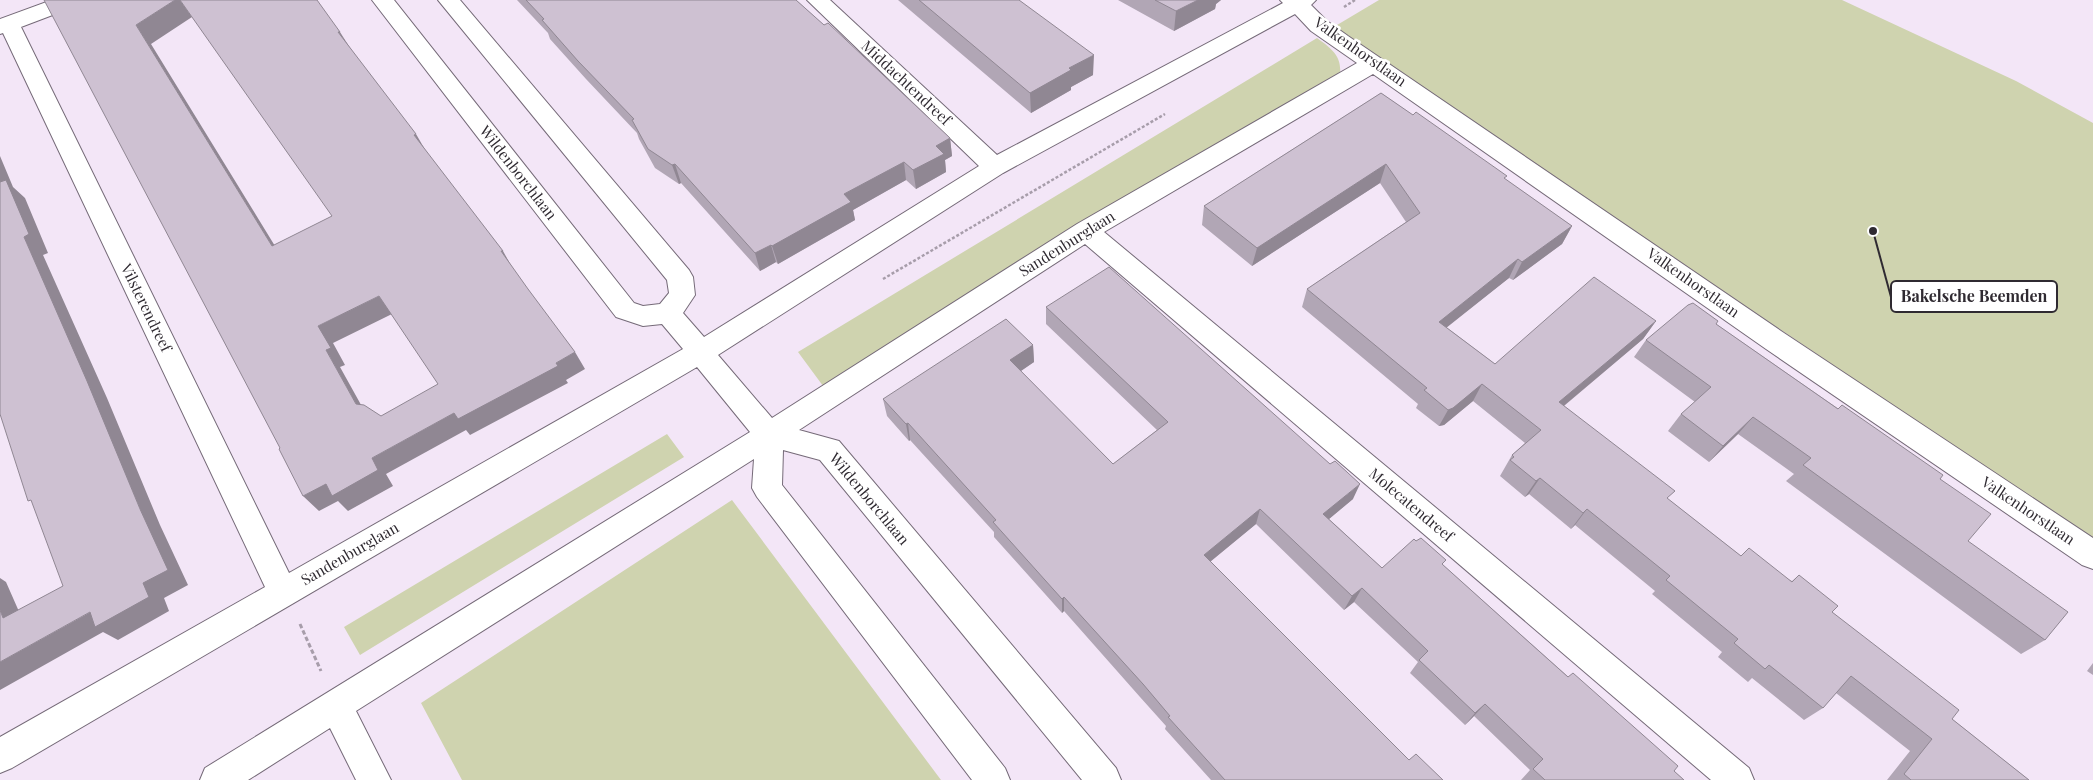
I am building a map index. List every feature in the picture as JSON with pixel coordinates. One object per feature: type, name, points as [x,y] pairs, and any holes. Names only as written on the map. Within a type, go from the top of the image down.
[{"type":"street","points":[[4,25],[72,0]]},
{"type":"street","name":"Wildenborchlaan","points":[[383,0],[625,310],[643,316],[668,313]]},
{"type":"street","points":[[449,0],[680,277],[682,295],[668,313],[769,435],[767,488],[993,780]]},
{"type":"street","name":"Middachtendreef","points":[[818,0],[995,167]]},
{"type":"street","name":"Sandenburglaan","points":[[0,756],[701,352],[995,167],[1298,1]]},
{"type":"street","name":"Valkenhorstlaan","points":[[1298,1],[1317,24],[1373,64],[1406,84],[1776,341],[2093,554]]},
{"type":"street","name":"Vilsterendreef","points":[[4,25],[283,592]]},
{"type":"street","name":"Sandenburglaan","points":[[216,780],[769,435],[1086,231],[1373,64]]},
{"type":"street","name":"Molecatendreef","points":[[1086,231],[1737,780]]},
{"type":"street","name":"Wildenborchlaan","points":[[769,435],[829,450],[1104,780]]},
{"type":"street","points":[[336,706],[374,780]]},
{"type":"path","points":[[283,592],[301,626],[336,706]]},
{"type":"green space","points":[[1379,0],[1842,0],[2016,81],[2093,123],[2093,540],[1332,28]]},
{"type":"green space","points":[[1317,38],[1331,49],[1337,57],[1340,74],[826,390],[798,352]]},
{"type":"green space","points":[[667,434],[684,457],[360,655],[344,627]]},
{"type":"green space","points":[[732,500],[941,780],[462,780],[421,703]]},
{"type":"building","points":[[44,0],[175,0],[136,25],[272,246],[332,216],[180,0],[317,0],[340,32],[338,32],[503,251],[501,251],[575,352],[556,363],[558,366],[458,419],[454,413],[372,458],[378,470],[332,496],[326,484],[303,496],[280,448]],"holes":[[[379,296],[438,384],[381,416],[364,405],[356,404],[326,350],[331,348],[318,326]]]},
{"type":"building","points":[[526,0],[796,0],[824,25],[828,23],[950,138],[936,146],[944,154],[913,170],[904,162],[844,194],[851,202],[772,246],[755,253],[675,164],[672,165],[648,149],[632,120],[634,119],[578,61]]},
{"type":"building","points":[[919,0],[1019,0],[1094,55],[1069,68],[1071,70],[1030,93]]},
{"type":"building","points":[[1155,0],[1198,0],[1176,11]]},
{"type":"building","points":[[1381,93],[1413,115],[1416,112],[1507,176],[1504,178],[1572,226],[1522,262],[1518,259],[1439,322],[1495,364],[1594,277],[1656,321],[1559,402],[1675,491],[1667,498],[1741,556],[1749,548],[1792,582],[1799,575],[1838,606],[1832,612],[1959,710],[1952,719],[2029,780],[1911,780],[1904,774],[1932,739],[1851,676],[1823,708],[1769,665],[1765,669],[1734,643],[1738,639],[1666,580],[1670,576],[1587,509],[1583,513],[1540,478],[1536,481],[1510,460],[1514,457],[1512,455],[1541,430],[1482,384],[1448,410],[1424,390],[1427,388],[1307,289],[1420,213],[1386,164],[1257,248],[1204,206]]},
{"type":"building","points":[[6,180],[29,234],[24,237],[168,570],[143,583],[149,597],[95,627],[90,612],[0,662],[0,610],[3,618],[63,586],[31,500],[28,501],[0,414],[0,182]]},
{"type":"building","points":[[1109,267],[1330,464],[1335,461],[1360,484],[1323,514],[1382,568],[1414,539],[1416,541],[1421,538],[1446,560],[1442,564],[1568,677],[1573,673],[1678,766],[1674,771],[1684,780],[1545,780],[1533,769],[1543,759],[1485,704],[1475,713],[1419,660],[1428,651],[1362,588],[1352,596],[1260,509],[1204,555],[1409,760],[1416,754],[1443,780],[1225,780],[1168,717],[1170,716],[1143,684],[1064,597],[1062,599],[993,522],[996,520],[908,423],[906,424],[883,399],[1006,319],[1033,345],[1010,360],[1113,464],[1168,422],[1046,307]]},
{"type":"building","points":[[1693,303],[1718,321],[1716,324],[1838,409],[1842,405],[1943,475],[1940,479],[1991,514],[1968,541],[2068,612],[2045,640],[1803,465],[1811,458],[1753,417],[1723,446],[1681,414],[1711,387],[1646,340],[1688,305]]},
{"type":"place","name":"Bakelsche Beemden","points":[[1873,231]]}]
